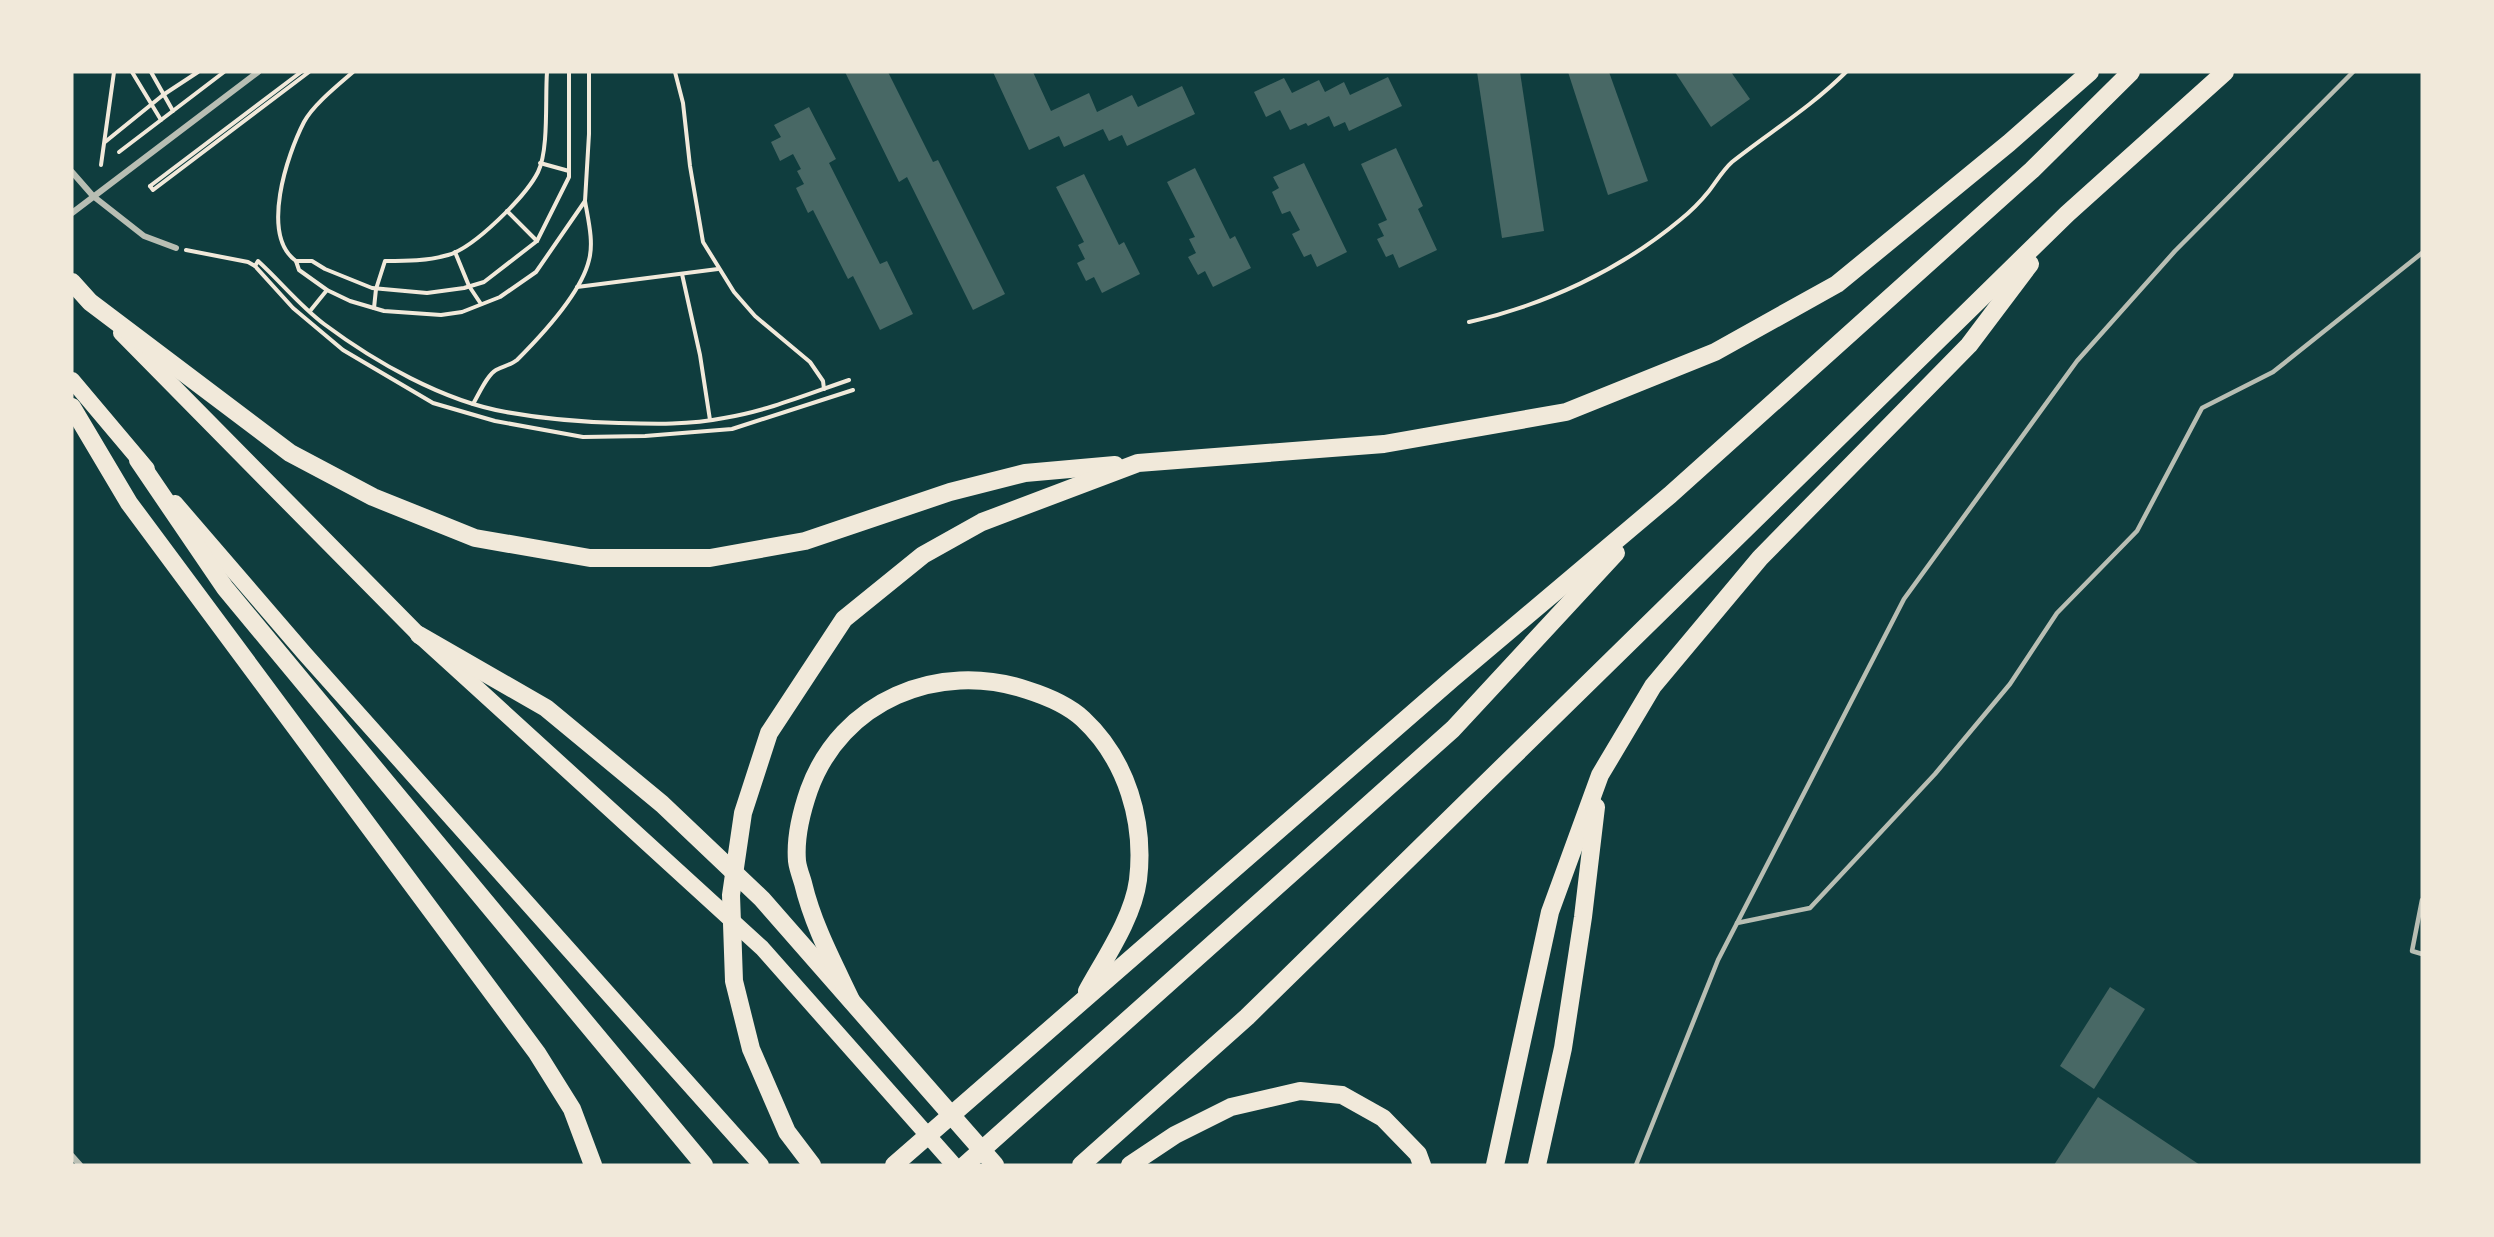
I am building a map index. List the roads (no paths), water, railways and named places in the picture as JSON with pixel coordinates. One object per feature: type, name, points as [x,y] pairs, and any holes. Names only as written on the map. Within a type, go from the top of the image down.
[{"type":"highway","points":[[90,302],[290,453],[373,498],[475,538],[590,558],[710,558],[805,541],[951,492],[1025,473],[1384,444],[1566,412],[1715,352],[1837,284],[2009,143],[2090,72]]},
{"type":"highway","points":[[894,1165],[1452,679],[1670,495],[2031,170],[2131,72]]},
{"type":"highway","points":[[1081,1165],[1247,1017],[2067,214],[2225,72]]},
{"type":"highway","points":[[1494,1165],[1550,912],[1600,775],[1653,686],[1760,558],[1969,345],[2067,214]]},
{"type":"highway","points":[[72,282],[419,635],[762,948],[954,1165]]},
{"type":"highway","points":[[72,380],[313,663],[761,1165]]},
{"type":"highway","points":[[72,407],[129,503],[537,1053],[572,1109],[593,1165]]},
{"type":"highway","points":[[138,460],[225,588],[704,1165]]},
{"type":"highway","points":[[812,1165],[787,1132],[751,1048],[734,981],[731,895],[743,813],[769,734],[844,619],[923,555],[982,522],[1138,463]]},
{"type":"highway","points":[[965,1165],[1453,729],[1670,495]]},
{"type":"highway","points":[[419,635],[546,708],[662,804],[762,899],[995,1165]]},
{"type":"highway","points":[[851,1000],[810,914],[797,862],[800,815],[816,771],[842,732],[872,707],[906,691],[942,681],[979,680],[1014,686],[1048,697],[1082,718],[1108,748],[1126,779],[1139,828],[1138,882],[1124,923],[1080,1003]]},
{"type":"highway","points":[[1538,1165],[1563,1048],[1583,917],[1600,775]]},
{"type":"highway","points":[[1130,1165],[1175,1135],[1231,1107],[1300,1091],[1342,1095],[1383,1118],[1418,1154],[1422,1165]]},
{"type":"street","points":[[72,213],[258,72]]},
{"type":"street","points":[[72,172],[93,196],[144,236],[176,248]]},
{"type":"street","points":[[72,1156],[80,1165]]},
{"type":"lane","points":[[1636,1165],[1718,960],[1911,590],[2077,361],[2175,251],[2354,72]]},
{"type":"lane","points":[[1737,923],[1810,908],[1935,774],[2010,684],[2057,613],[2137,531],[2202,408],[2273,372],[2422,253]]},
{"type":"lane","points":[[2422,900],[2412,951],[2422,954]]}]
